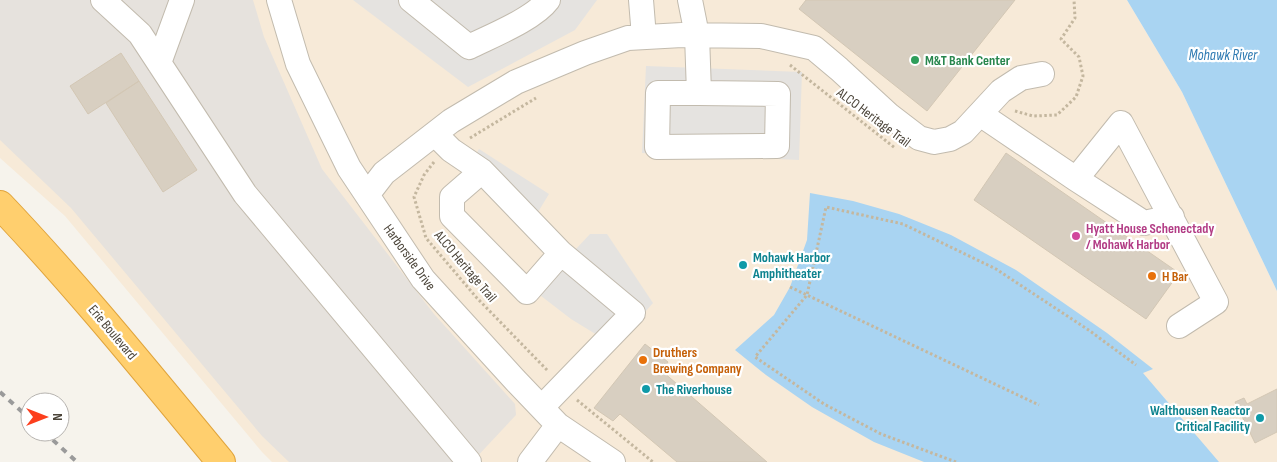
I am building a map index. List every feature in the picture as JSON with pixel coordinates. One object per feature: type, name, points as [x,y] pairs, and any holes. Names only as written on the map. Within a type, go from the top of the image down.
[{"type":"highway","name":"Erie Boulevard","points":[[0,205],[37,244],[102,319],[221,462]]},
{"type":"street","points":[[103,0],[140,34],[246,194],[469,462]]},
{"type":"street","points":[[159,63],[182,0]]},
{"type":"street","name":"Harborside Drive","points":[[279,0],[298,64],[349,168],[424,279],[558,425],[613,462]]},
{"type":"street","points":[[411,0],[469,47],[520,21],[544,6],[548,0]]},
{"type":"street","points":[[641,0],[644,37]]},
{"type":"street","points":[[690,0],[697,35],[699,93]]},
{"type":"street","points":[[367,196],[384,173],[443,142],[450,121],[516,82],[628,38],[697,35],[762,36],[814,48],[839,68],[889,115],[918,138],[934,142],[950,139],[988,120],[1001,91],[1021,78],[1042,74]]},
{"type":"street","points":[[658,93],[699,93],[778,94],[777,146],[658,147],[658,93]]},
{"type":"street","points":[[988,120],[1144,223],[1172,216]]},
{"type":"street","points":[[1076,179],[1121,123],[1216,302],[1179,326]]},
{"type":"street","points":[[443,142],[482,171],[561,253],[633,313],[542,407]]},
{"type":"street","points":[[482,171],[452,197],[452,216],[527,292],[561,253]]},
{"type":"street","points":[[530,462],[558,425]]},
{"type":"path","points":[[988,120],[1012,110],[1033,116],[1057,115],[1076,97],[1083,76],[1079,57],[1061,39],[1075,18],[1074,0]]},
{"type":"path","name":"ALCO Heritage Trail","points":[[789,64],[896,150]]},
{"type":"path","name":"ALCO Heritage Trail","points":[[542,95],[509,113],[443,142],[438,159],[424,175],[414,197],[426,238],[476,297],[551,374]]},
{"type":"path","points":[[956,462],[881,434],[832,409],[755,357],[807,295],[826,208],[903,224],[996,269],[1136,365]]},
{"type":"path","points":[[790,288],[1039,405]]},
{"type":"path","points":[[575,398],[652,462]]},
{"type":"shaded area","points":[[0,0],[1127,0],[1182,92],[1277,291],[1277,462],[272,462],[65,216],[0,158]]},
{"type":"shaded area","points":[[0,0],[253,0],[264,37],[322,169],[434,314],[515,404],[516,415],[472,462],[289,462],[262,436],[71,208],[0,140]]},
{"type":"shaded area","points":[[353,0],[597,0],[575,30],[468,87]]},
{"type":"shaded area","points":[[646,66],[802,72],[799,160],[642,153]]},
{"type":"shaded area","points":[[479,149],[549,194],[535,217],[465,172]]},
{"type":"shaded area","points":[[590,234],[607,234],[653,303],[615,346],[571,319],[532,289],[570,247],[576,249]]},
{"type":"water","name":"Mohawk River","points":[[1127,0],[1277,0],[1277,291],[1182,92]]},
{"type":"water","points":[[810,193],[853,201],[899,214],[951,235],[1016,270],[1107,333],[1153,369],[1143,373],[1219,462],[924,462],[874,442],[812,407],[766,375],[735,350],[774,315],[790,287],[807,240]]},
{"type":"building","name":"M&T Bank Center","points":[[806,0],[1015,0],[927,111],[799,9]]},
{"type":"building","points":[[121,53],[139,81],[88,114],[70,86]]},
{"type":"building","points":[[139,81],[197,170],[163,192],[106,103]]},
{"type":"building","name":"Hyatt House Schenectady / Mohawk Harbor","points":[[1006,153],[1179,273],[1146,319],[974,200]]},
{"type":"building","name":"The Riverhouse","points":[[645,344],[668,362],[662,371],[767,462],[677,462],[620,414],[613,421],[594,408]]},
{"type":"building","name":"Walthousen Reactor Critical Facility","points":[[1277,389],[1277,432],[1255,443],[1235,402],[1244,398],[1247,404]]},
{"type":"railway","points":[[0,392],[20,410]]},
{"type":"railway","points":[[55,442],[77,462]]},
{"type":"place","name":"M&T Bank Center","points":[[915,60]]},
{"type":"place","name":"Hyatt House Schenectady / Mohawk Harbor","points":[[1076,236]]},
{"type":"place","name":"Mohawk Harbor Amphitheater","points":[[743,265]]},
{"type":"place","name":"H Bar","points":[[1152,276]]},
{"type":"place","name":"Druthers Brewing Company","points":[[643,360]]},
{"type":"place","name":"The Riverhouse","points":[[646,389]]},
{"type":"place","name":"Walthousen Reactor Critical Facility","points":[[1260,418]]}]
